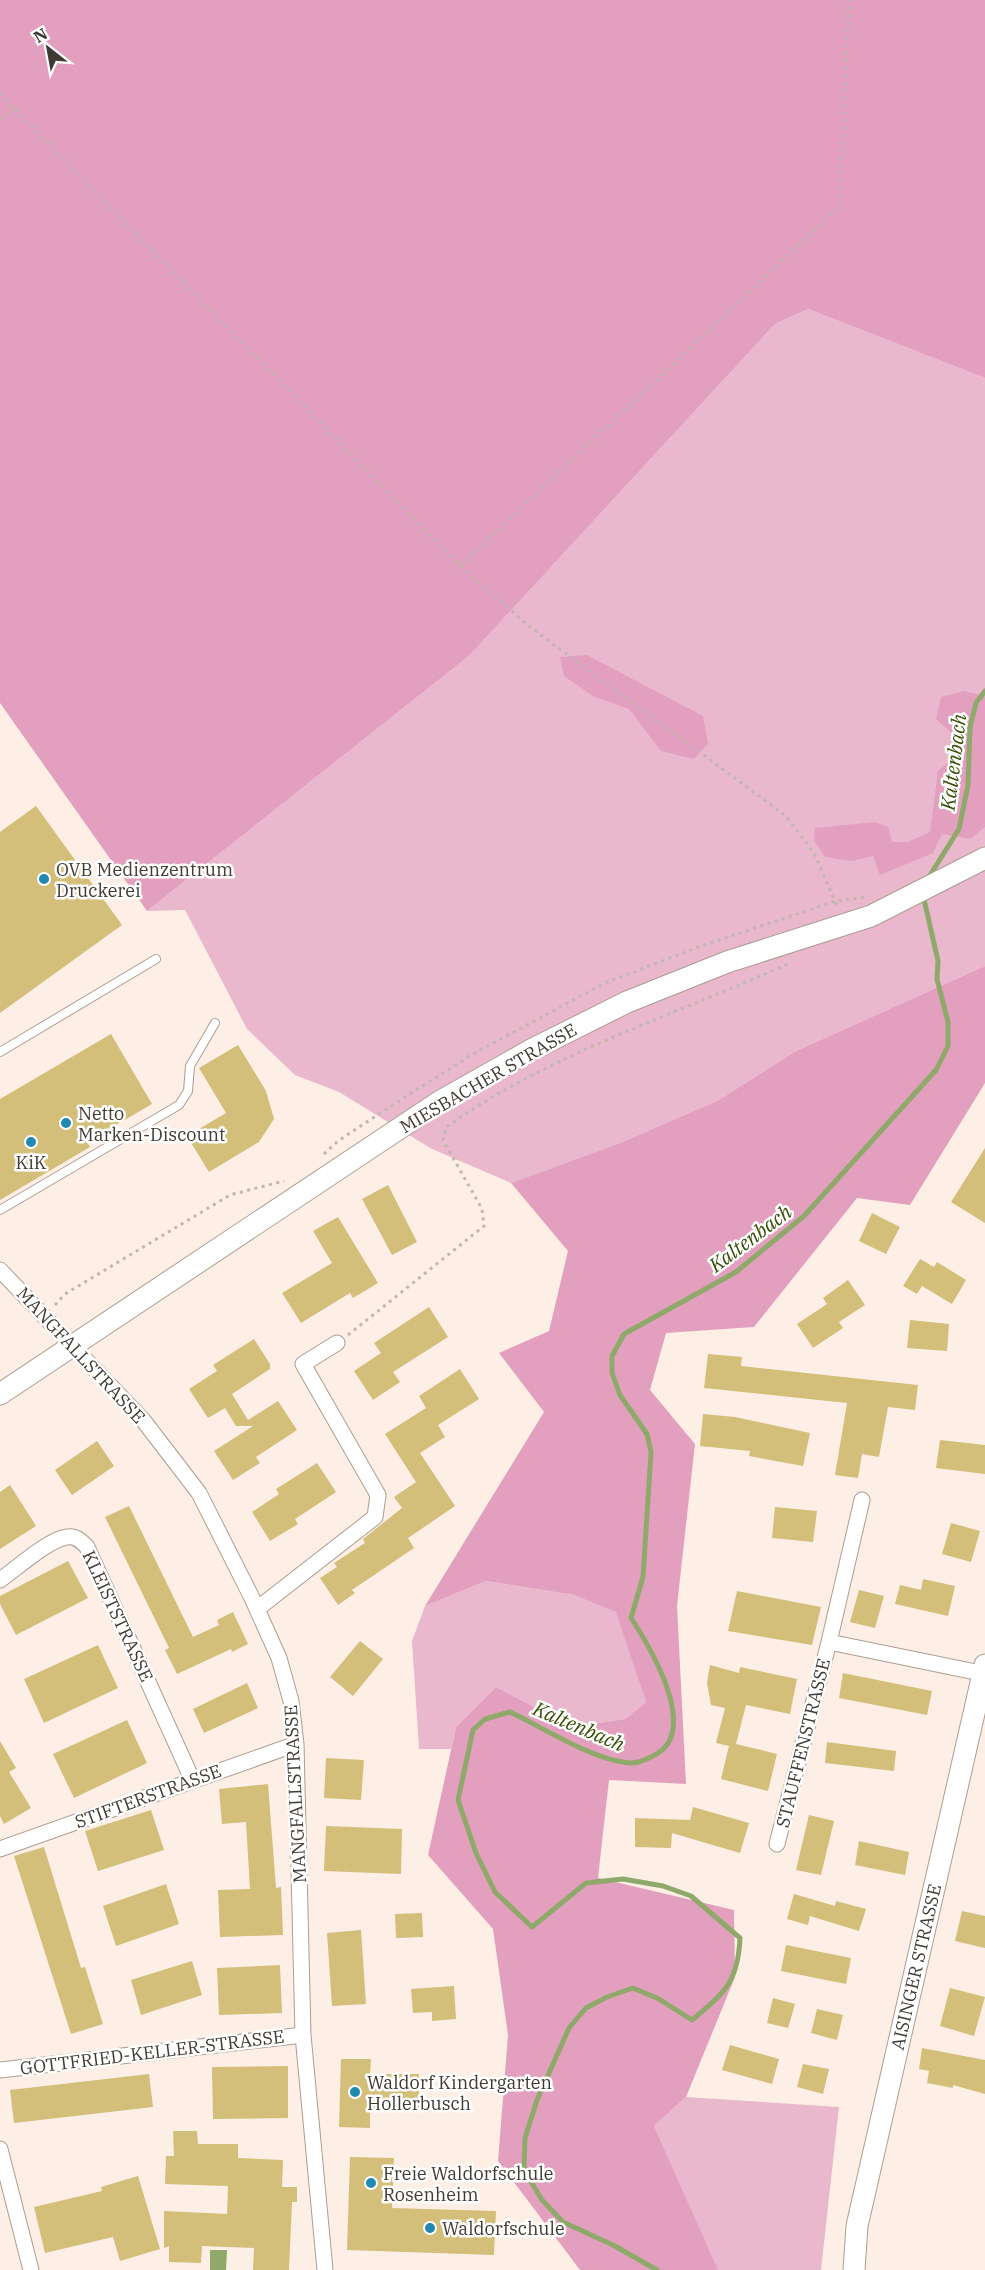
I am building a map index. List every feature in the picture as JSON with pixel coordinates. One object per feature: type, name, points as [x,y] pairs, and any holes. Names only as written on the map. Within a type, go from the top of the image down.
[{"type":"main road","name":"MIESBACHER STRASSE","points":[[0,1394],[439,1102],[531,1050],[627,1002],[727,962],[871,916],[900,904],[980,861]]},
{"type":"main road","name":"AISINGER STRASSE","points":[[854,2270],[857,2226],[984,1670]]},
{"type":"street","name":"MANGFALLSTRASSE","points":[[0,1270],[143,1420],[199,1493],[257,1609],[284,1672],[291,1701],[296,1744],[300,1861],[299,1944],[303,2035],[325,2270]]},
{"type":"street","points":[[257,1609],[375,1517],[378,1495],[303,1364],[337,1343]]},
{"type":"street","name":"STAUFFENSTRASSE","points":[[777,1844],[829,1642],[862,1500]]},
{"type":"street","name":"KLEISTSTRASSE","points":[[0,1580],[55,1542],[67,1537],[75,1537],[87,1547],[192,1779]]},
{"type":"street","name":"STAUFFENSTRASSE","points":[[829,1642],[984,1670]]},
{"type":"street","name":"STIFTERSTRASSE","points":[[0,1849],[296,1744]]},
{"type":"street","name":"GOTTFRIED-KELLER-STRASSE","points":[[0,2070],[303,2035]]},
{"type":"street","points":[[0,2150],[31,2270]]},
{"type":"lane","points":[[0,1052],[156,959]]},
{"type":"lane","points":[[0,1210],[179,1105],[188,1090],[190,1066],[214,1023]]},
{"type":"path","points":[[460,566],[840,206],[849,0]]},
{"type":"path","points":[[0,94],[460,566],[530,627],[786,816],[814,853],[836,901]]},
{"type":"path","points":[[0,120],[14,109]]},
{"type":"path","points":[[337,1343],[484,1226],[482,1209],[443,1140],[446,1127],[552,1064],[625,1032],[704,1002],[794,962]]},
{"type":"shaded area","points":[[0,0],[985,0],[985,378],[808,309],[775,324],[469,656],[147,911],[0,703]]},
{"type":"shaded area","points":[[808,309],[985,378],[985,966],[796,1051],[717,1101],[620,1143],[511,1183],[432,1149],[339,1092],[295,1075],[247,1029],[185,910],[147,911],[469,656],[775,324]]},
{"type":"shaded area","points":[[587,655],[703,716],[708,744],[694,759],[661,751],[629,709],[593,696],[564,676],[560,657]]},
{"type":"shaded area","points":[[964,691],[985,696],[985,827],[970,839],[942,834],[933,853],[880,875],[873,856],[852,861],[825,857],[814,840],[815,828],[875,822],[888,827],[892,842],[908,842],[930,832],[938,771],[949,762],[959,761],[956,737],[936,719],[941,697]]},
{"type":"shaded area","points":[[985,966],[985,1083],[910,1205],[857,1198],[754,1327],[666,1333],[650,1390],[695,1444],[677,1606],[686,1784],[609,1780],[598,1878],[734,1910],[735,1977],[686,2097],[654,2126],[718,2270],[580,2270],[498,2161],[508,2035],[493,1929],[428,1855],[456,1727],[496,1687],[572,1727],[625,1719],[646,1702],[616,1612],[574,1595],[486,1581],[425,1606],[544,1412],[499,1353],[549,1331],[568,1251],[511,1183],[620,1143],[717,1101],[796,1051]]},
{"type":"shaded area","points":[[486,1581],[574,1595],[617,1612],[646,1702],[625,1719],[572,1727],[496,1687],[456,1727],[451,1749],[419,1749],[412,1641],[425,1606]]},
{"type":"shaded area","points":[[686,2097],[839,2107],[821,2270],[717,2270],[654,2126]]},
{"type":"shaded area","points":[[210,2250],[227,2250],[226,2270],[210,2270]]},
{"type":"building","name":"OVB Medienzentrum Druckerei","points":[[36,806],[122,925],[0,1013],[0,832]]},
{"type":"building","points":[[111,1034],[152,1104],[87,1142],[90,1147],[0,1200],[0,1099]]},
{"type":"building","points":[[238,1045],[266,1091],[274,1119],[259,1142],[209,1172],[187,1136],[226,1113],[199,1068]]},
{"type":"building","points":[[985,1148],[985,1223],[951,1202]]},
{"type":"building","points":[[388,1185],[417,1242],[392,1255],[362,1199]]},
{"type":"building","points":[[872,1213],[900,1227],[886,1254],[859,1241]]},
{"type":"building","points":[[338,1217],[378,1283],[353,1298],[350,1293],[301,1323],[282,1293],[332,1263],[313,1231]]},
{"type":"building","points":[[920,1259],[934,1267],[937,1262],[966,1280],[952,1304],[922,1286],[917,1294],[903,1286]]},
{"type":"building","points":[[848,1280],[865,1305],[839,1322],[843,1328],[813,1348],[797,1324],[827,1304],[823,1298]]},
{"type":"building","points":[[429,1307],[448,1337],[393,1372],[400,1382],[373,1400],[354,1371],[381,1353],[374,1343]]},
{"type":"building","points":[[910,1320],[949,1324],[947,1351],[907,1348]]},
{"type":"building","points":[[254,1339],[270,1364],[270,1369],[232,1394],[248,1420],[278,1401],[297,1430],[256,1457],[260,1463],[233,1480],[214,1451],[253,1426],[236,1426],[225,1408],[208,1418],[189,1389],[217,1371],[213,1365]]},
{"type":"building","points":[[708,1354],[742,1357],[741,1366],[918,1385],[915,1410],[888,1407],[879,1457],[862,1454],[858,1478],[835,1475],[847,1403],[704,1388]]},
{"type":"building","points":[[460,1369],[479,1399],[438,1425],[445,1437],[420,1453],[455,1506],[408,1538],[414,1548],[352,1590],[355,1593],[338,1605],[320,1578],[337,1567],[334,1563],[365,1543],[363,1539],[402,1508],[394,1497],[416,1482],[385,1434],[426,1408],[419,1396]]},
{"type":"building","points":[[703,1414],[735,1417],[810,1433],[803,1466],[749,1456],[750,1451],[700,1446]]},
{"type":"building","points":[[940,1440],[985,1445],[985,1474],[936,1468]]},
{"type":"building","points":[[97,1441],[114,1466],[72,1495],[55,1470]]},
{"type":"building","points":[[317,1463],[336,1492],[295,1519],[298,1524],[270,1541],[252,1512],[279,1494],[276,1489]]},
{"type":"building","points":[[10,1485],[36,1526],[0,1549],[0,1492]]},
{"type":"building","points":[[129,1506],[193,1637],[219,1625],[217,1620],[233,1612],[248,1644],[232,1652],[231,1649],[177,1674],[165,1650],[169,1648],[105,1517]]},
{"type":"building","points":[[775,1507],[817,1511],[813,1542],[772,1538]]},
{"type":"building","points":[[951,1523],[980,1531],[971,1562],[942,1554]]},
{"type":"building","points":[[68,1561],[88,1598],[16,1635],[0,1604],[0,1596]]},
{"type":"building","points":[[923,1579],[955,1586],[948,1616],[895,1604],[900,1585],[921,1590]]},
{"type":"building","points":[[859,1590],[884,1596],[875,1628],[850,1622]]},
{"type":"building","points":[[737,1591],[821,1607],[812,1645],[728,1631]]},
{"type":"building","points":[[360,1641],[383,1659],[353,1696],[330,1677]]},
{"type":"building","points":[[98,1645],[118,1688],[44,1723],[24,1679]]},
{"type":"building","points":[[710,1665],[739,1673],[740,1667],[797,1679],[790,1714],[746,1705],[736,1744],[777,1754],[768,1791],[721,1779],[729,1746],[716,1743],[725,1708],[711,1705],[707,1683]]},
{"type":"building","points":[[843,1673],[932,1691],[927,1715],[839,1698]]},
{"type":"building","points":[[247,1683],[258,1708],[204,1733],[193,1709]]},
{"type":"building","points":[[127,1720],[147,1763],[74,1798],[53,1754]]},
{"type":"building","points":[[0,1741],[16,1768],[9,1772],[31,1808],[4,1824],[0,1816]]},
{"type":"building","points":[[827,1742],[896,1751],[894,1771],[825,1763]]},
{"type":"building","points":[[326,1758],[364,1760],[361,1800],[324,1798]]},
{"type":"building","points":[[268,1784],[276,1888],[281,1887],[283,1935],[220,1937],[218,1890],[250,1889],[246,1822],[222,1824],[219,1789]]},
{"type":"building","points":[[693,1807],[749,1823],[740,1853],[672,1833],[671,1848],[635,1847],[635,1818],[690,1820]]},
{"type":"building","points":[[151,1810],[164,1850],[98,1871],[85,1831]]},
{"type":"building","points":[[809,1815],[834,1821],[821,1875],[796,1870]]},
{"type":"building","points":[[326,1826],[402,1829],[401,1874],[324,1871]]},
{"type":"building","points":[[859,1841],[909,1852],[905,1875],[855,1865]]},
{"type":"building","points":[[44,1847],[81,1968],[85,1967],[103,2024],[71,2034],[14,1856]]},
{"type":"building","points":[[166,1884],[179,1924],[116,1946],[103,1906]]},
{"type":"building","points":[[794,1894],[835,1906],[836,1901],[866,1909],[859,1931],[810,1916],[808,1925],[787,1919]]},
{"type":"building","points":[[962,1911],[985,1916],[985,1948],[955,1941]]},
{"type":"building","points":[[422,1913],[423,1937],[396,1938],[395,1914]]},
{"type":"building","points":[[361,1930],[366,2004],[332,2006],[327,1933]]},
{"type":"building","points":[[786,1945],[851,1958],[846,1984],[781,1971]]},
{"type":"building","points":[[192,1961],[202,1995],[141,2015],[131,1980]]},
{"type":"building","points":[[280,1965],[282,2013],[219,2015],[217,1968]]},
{"type":"building","points":[[454,1986],[456,2019],[432,2021],[432,2012],[413,2013],[411,1989]]},
{"type":"building","points":[[950,1988],[985,1997],[974,2036],[940,2026]]},
{"type":"building","points":[[773,1998],[795,2004],[788,2028],[767,2023]]},
{"type":"building","points":[[817,2009],[843,2015],[837,2040],[811,2033]]},
{"type":"building","points":[[730,2045],[779,2059],[772,2084],[722,2070]]},
{"type":"building","points":[[922,2048],[985,2060],[985,2094],[953,2085],[953,2088],[927,2083],[929,2071],[919,2069]]},
{"type":"building","points":[[341,2059],[371,2059],[370,2074],[419,2074],[419,2110],[370,2110],[370,2128],[339,2127]]},
{"type":"building","points":[[803,2064],[829,2069],[823,2094],[797,2087]]},
{"type":"building","points":[[288,2066],[288,2118],[213,2119],[212,2067]]},
{"type":"building","points":[[149,2074],[153,2107],[14,2123],[10,2090]]},
{"type":"building","points":[[173,2131],[197,2131],[198,2144],[238,2144],[238,2158],[283,2160],[282,2187],[297,2187],[297,2202],[292,2202],[289,2270],[253,2270],[254,2248],[202,2246],[201,2263],[169,2262],[169,2246],[164,2248],[164,2211],[227,2214],[228,2186],[165,2184],[166,2156],[174,2156]]},
{"type":"building","name":"Freie Waldorfschule Rosenheim","points":[[350,2157],[394,2158],[392,2208],[496,2211],[494,2255],[347,2250]]},
{"type":"building","points":[[138,2176],[160,2249],[120,2261],[113,2237],[45,2253],[34,2207],[102,2191],[101,2187]]},
{"type":"waterway","name":"Kaltenbach","points":[[927,880],[959,829],[968,785],[970,727],[976,703],[985,691]]},
{"type":"waterway","name":"Kaltenbach","points":[[657,2270],[613,2245],[563,2222],[542,2200],[524,2170],[525,2138],[537,2100],[569,2028],[586,2008],[607,1997],[633,1988],[659,1999],[692,2020],[727,1986],[736,1966],[740,1938],[691,1896],[663,1886],[623,1879],[586,1883],[532,1927],[495,1892],[476,1853],[458,1800],[473,1730],[485,1719],[510,1712],[580,1748],[623,1762],[642,1761],[667,1745],[673,1729],[673,1710],[659,1668],[631,1618],[643,1577],[651,1452],[647,1434],[620,1395],[612,1373],[612,1356],[624,1334],[736,1272],[804,1216],[936,1070],[948,1046],[948,1022],[937,979],[938,961],[923,895]]},
{"type":"place","name":"OVB Medienzentrum Druckerei","points":[[44,879]]},
{"type":"place","name":"Netto Marken-Discount","points":[[66,1123]]},
{"type":"place","name":"KiK","points":[[31,1142]]},
{"type":"place","name":"Waldorf Kindergarten Hollerbusch","points":[[355,2092]]},
{"type":"place","name":"Freie Waldorfschule Rosenheim","points":[[371,2183]]},
{"type":"place","name":"Waldorfschule","points":[[430,2228]]}]
